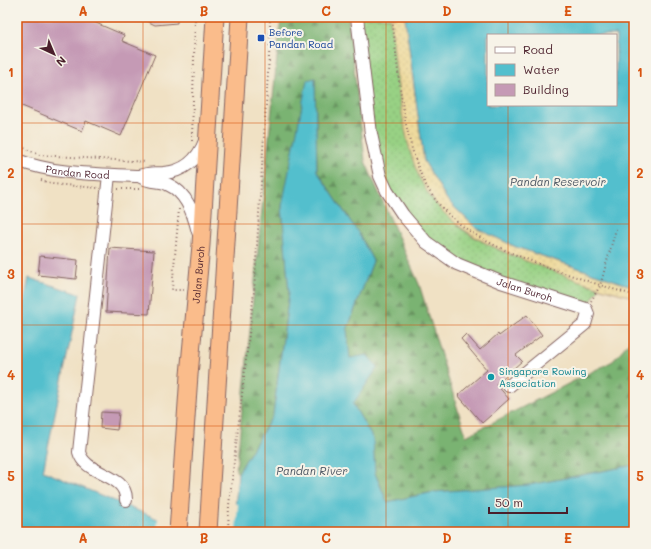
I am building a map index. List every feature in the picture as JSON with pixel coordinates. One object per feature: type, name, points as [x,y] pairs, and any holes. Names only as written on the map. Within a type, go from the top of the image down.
[{"type":"highway","name":"Jalan Buroh","points":[[178,532],[189,375],[198,290],[215,17]]},
{"type":"highway","points":[[208,532],[240,17]]},
{"type":"street","name":"Jalan Buroh","points":[[357,17],[371,134],[380,176],[387,191],[403,215],[426,242],[457,264],[501,282],[586,309]]},
{"type":"street","name":"Pandan Road","points":[[17,160],[38,167],[109,175],[139,176],[147,173],[171,172],[185,167],[199,153],[207,135]]},
{"type":"street","points":[[109,175],[79,452],[84,462],[121,485],[126,494],[126,500]]},
{"type":"street","name":"Pandan Road","points":[[139,176],[147,181],[169,184],[179,193],[192,212],[201,245]]},
{"type":"street","points":[[509,386],[586,324],[588,314],[586,309]]},
{"type":"path","points":[[189,147],[192,142],[196,17]]},
{"type":"path","points":[[228,532],[229,506],[254,292],[270,41],[270,17]]},
{"type":"path","points":[[392,17],[406,118],[414,157],[420,174],[438,204],[460,225],[496,246],[600,286],[634,295]]},
{"type":"path","points":[[17,145],[40,155],[146,162]]},
{"type":"path","points":[[179,207],[172,290],[198,290]]},
{"type":"path","points":[[586,309],[600,286],[616,229]]},
{"type":"green space","points":[[281,17],[348,17],[365,161],[419,284],[466,436],[613,361],[634,336],[634,465],[529,485],[434,492],[387,502],[375,473],[373,439],[353,404],[347,330],[373,261],[359,234],[317,171],[315,78],[282,206],[289,293],[273,415],[238,473],[236,471]]},
{"type":"green space","points":[[357,17],[390,17],[404,119],[428,194],[459,227],[472,236],[501,251],[599,288],[586,309],[501,282],[426,242],[380,176]]},
{"type":"sand","points":[[390,17],[405,17],[424,161],[448,201],[476,228],[516,247],[634,287],[634,297],[580,281],[509,254],[472,235],[441,209],[428,193],[418,174],[412,157],[403,118]]},
{"type":"water","name":"Pandan Reservoir","points":[[405,17],[634,17],[634,287],[516,247],[476,228],[448,201],[424,161]]},
{"type":"water","name":"Pandan River","points":[[315,78],[317,171],[359,234],[373,261],[347,330],[350,358],[367,355],[378,367],[353,404],[373,439],[375,473],[387,502],[434,492],[529,485],[634,465],[634,532],[221,532],[234,521],[238,473],[273,415],[289,293],[282,206],[307,80]]},
{"type":"water","points":[[29,278],[80,294],[43,471],[189,532],[17,532],[17,337]]},
{"type":"pier","points":[[234,504],[238,504],[236,532],[219,532],[232,520]]},
{"type":"pier","points":[[158,517],[190,530],[191,532],[157,532]]},
{"type":"building","points":[[17,17],[82,17],[124,35],[122,41],[155,55],[121,136],[86,121],[82,131],[17,104]]},
{"type":"building","points":[[138,17],[177,17],[177,23],[155,25]]},
{"type":"building","points":[[110,248],[154,251],[149,314],[106,312]]},
{"type":"building","points":[[40,256],[78,260],[76,279],[38,275]]},
{"type":"building","name":"Singapore Rowing Association","points":[[527,315],[542,335],[516,355],[522,361],[496,384],[509,399],[482,423],[458,395],[487,370],[461,339],[466,334],[480,350],[498,334],[499,336]]},
{"type":"building","points":[[101,412],[119,413],[117,430],[100,428]]},
{"type":"place","name":"Before Pandan Road","points":[[261,38]]},
{"type":"place","name":"Singapore Rowing Association","points":[[491,377]]}]
